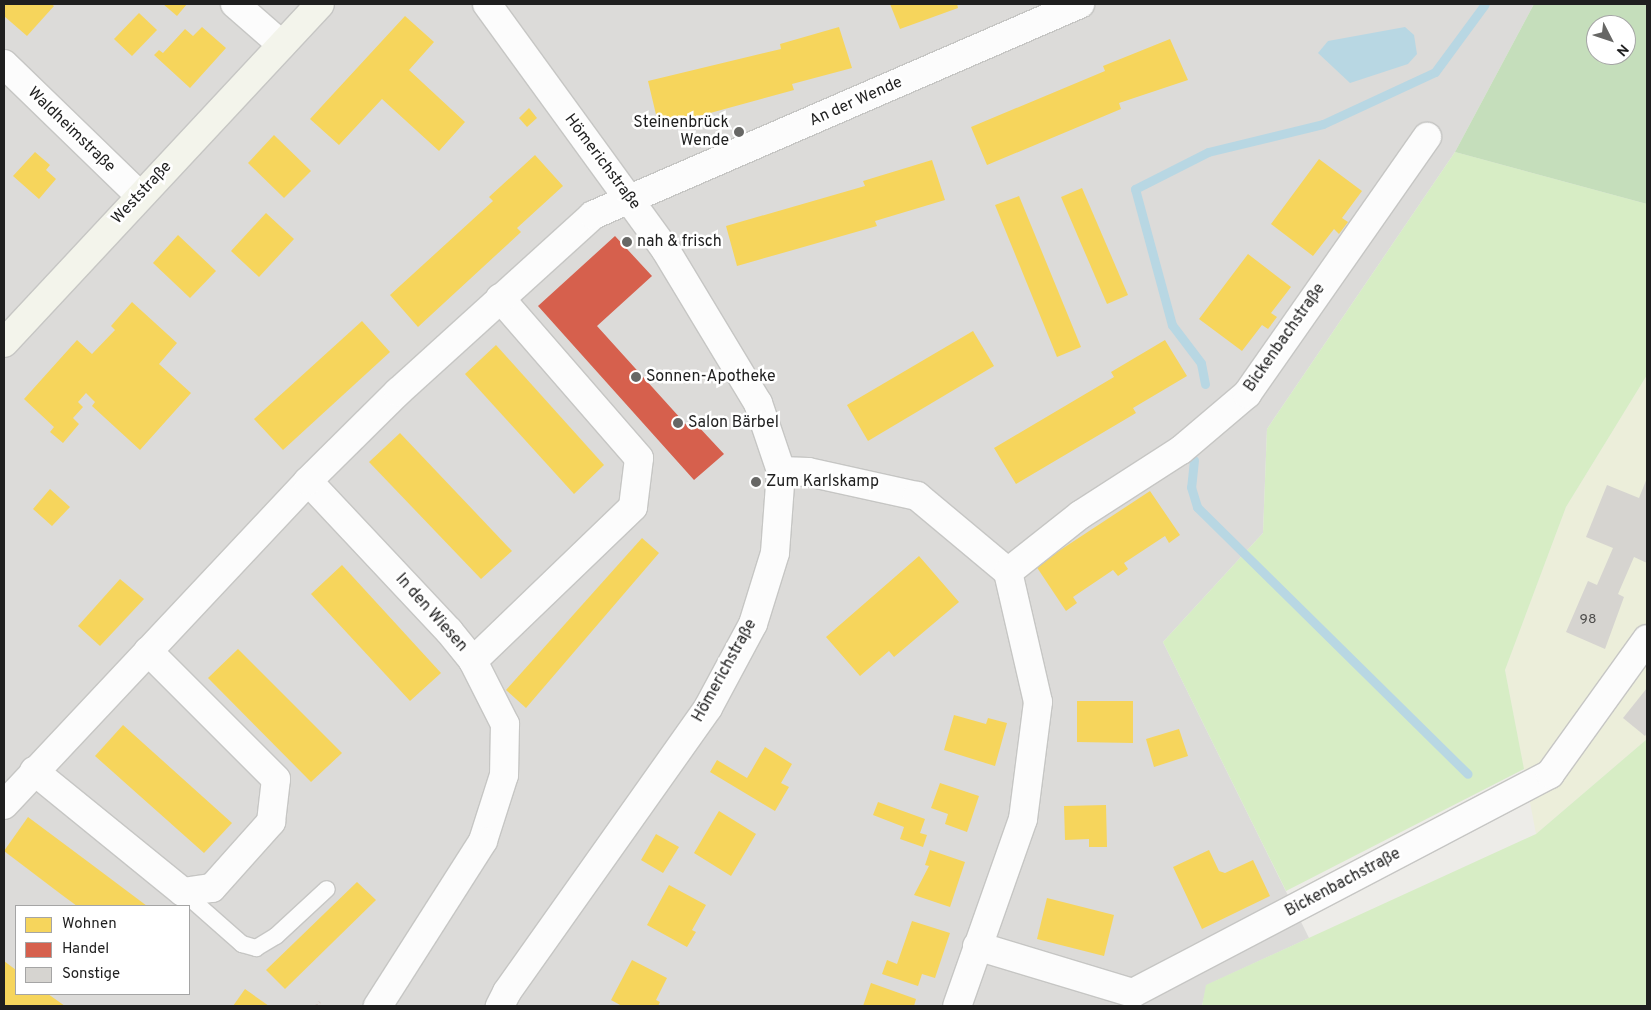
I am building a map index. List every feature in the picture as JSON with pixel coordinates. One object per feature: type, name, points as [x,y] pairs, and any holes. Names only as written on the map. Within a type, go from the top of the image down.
[{"type":"main road","name":"Weststraße","points":[[4,343],[320,4]]},
{"type":"street","points":[[235,4],[282,44]]},
{"type":"street","name":"Hömerichstraße","points":[[488,4],[552,96],[630,197],[758,403],[780,471],[775,552],[753,624],[708,708],[507,992],[500,1006]]},
{"type":"street","name":"An der Wende","points":[[630,197],[662,187],[1080,4]]},
{"type":"street","name":"Waldheimstraße","points":[[4,64],[139,196]]},
{"type":"street","name":"Bickenbachstraße","points":[[1008,572],[1080,516],[1181,450],[1247,394],[1427,136]]},
{"type":"street","points":[[4,805],[308,481],[500,298],[593,215],[630,197]]},
{"type":"street","points":[[473,661],[634,507],[639,458],[500,298]]},
{"type":"street","points":[[780,471],[808,472],[917,496],[1008,572],[1038,702],[1023,819],[957,1006]]},
{"type":"street","name":"In den Wiesen","points":[[308,481],[449,630],[473,661],[505,724],[504,775],[483,841],[378,1006]]},
{"type":"street","name":"Bickenbachstraße","points":[[977,946],[1133,993],[1550,774],[1647,639]]},
{"type":"street","points":[[34,771],[182,892],[212,888],[272,822],[276,779],[148,651]]},
{"type":"lane","points":[[182,892],[242,944],[256,948],[276,936],[327,889]]},
{"type":"path","points":[[316,1006],[320,1001]]},
{"type":"shaded area","points":[[4,4],[1534,4],[1455,152],[1267,429],[1263,533],[1163,642],[1309,938],[1207,985],[1202,1006],[4,1006]]},
{"type":"green space","points":[[1534,4],[1647,4],[1647,204],[1455,152]]},
{"type":"green space","points":[[1455,152],[1647,204],[1647,375],[1566,507],[1505,670],[1524,769],[1286,891],[1163,642],[1263,533],[1267,429]]},
{"type":"green space","points":[[1647,375],[1647,739],[1536,834],[1505,670],[1566,507]]},
{"type":"green space","points":[[1647,739],[1647,1006],[1202,1006],[1206,985],[1536,834]]},
{"type":"water","points":[[1405,27],[1414,35],[1417,54],[1408,64],[1350,83],[1318,53],[1328,41]]},
{"type":"building: Wohnen","points":[[4,4],[51,4],[54,6],[27,36],[4,16]]},
{"type":"building: Wohnen","points":[[163,4],[187,4],[177,16]]},
{"type":"building: Wohnen","points":[[890,4],[957,4],[958,8],[900,29]]},
{"type":"building: Wohnen","points":[[139,13],[157,30],[132,56],[114,39]]},
{"type":"building: Wohnen","points":[[405,16],[434,42],[409,70],[465,122],[439,151],[382,99],[339,145],[310,119]]},
{"type":"building: Wohnen","points":[[202,27],[226,48],[190,88],[154,55],[159,50],[163,53],[185,29],[193,36]]},
{"type":"building: Wohnen","points":[[839,27],[852,68],[792,84],[794,90],[659,127],[648,81],[781,49],[780,44]]},
{"type":"building: Wohnen","points":[[1170,39],[1188,80],[1119,103],[1121,109],[987,165],[971,127],[1105,71],[1103,66]]},
{"type":"building: Wohnen","points":[[529,108],[537,118],[527,127],[519,118]]},
{"type":"building: Wohnen","points":[[274,135],[311,171],[284,198],[248,163]]},
{"type":"building: Wohnen","points":[[35,152],[50,165],[46,170],[56,179],[39,199],[13,176]]},
{"type":"building: Wohnen","points":[[535,155],[563,186],[517,228],[521,232],[418,327],[390,295],[493,201],[489,197]]},
{"type":"building: Wohnen","points":[[1319,159],[1362,191],[1342,218],[1348,222],[1339,234],[1334,229],[1313,256],[1271,224]]},
{"type":"building: Wohnen","points":[[932,160],[945,200],[875,221],[877,226],[737,266],[726,226],[865,186],[863,181]]},
{"type":"building: Wohnen","points":[[1082,188],[1128,295],[1107,304],[1061,197]]},
{"type":"building: Wohnen","points":[[1019,196],[1081,347],[1057,357],[995,205]]},
{"type":"building: Wohnen","points":[[266,213],[294,239],[259,277],[231,251]]},
{"type":"building: Wohnen","points":[[178,235],[216,271],[190,298],[153,263]]},
{"type":"building: Wohnen","points":[[1248,254],[1291,287],[1271,313],[1277,317],[1268,329],[1262,325],[1242,351],[1199,319]]},
{"type":"building: Wohnen","points":[[132,302],[177,343],[159,364],[191,393],[140,450],[92,406],[95,402],[86,393],[78,402],[83,407],[73,418],[79,424],[63,443],[50,432],[54,427],[24,399],[77,340],[92,354],[115,330],[111,326]]},
{"type":"building: Wohnen","points":[[362,321],[390,352],[283,450],[254,419]]},
{"type":"building: Wohnen","points":[[973,331],[994,366],[868,441],[847,405]]},
{"type":"building: Wohnen","points":[[1165,340],[1187,376],[1133,408],[1136,413],[1016,484],[994,448],[1114,377],[1111,372]]},
{"type":"building: Wohnen","points":[[496,345],[604,465],[574,494],[465,374]]},
{"type":"building: Wohnen","points":[[400,433],[512,551],[481,579],[369,462]]},
{"type":"building: Wohnen","points":[[50,489],[70,507],[52,526],[33,509]]},
{"type":"building: Wohnen","points":[[1150,491],[1180,535],[1169,543],[1165,536],[1124,563],[1128,569],[1118,576],[1113,570],[1073,597],[1077,603],[1066,611],[1036,566]]},
{"type":"building: Wohnen","points":[[642,538],[659,553],[526,708],[506,690]]},
{"type":"building: Wohnen","points":[[919,556],[959,602],[894,657],[889,651],[860,676],[826,637]]},
{"type":"building: Wohnen","points":[[342,565],[441,673],[410,701],[311,594]]},
{"type":"building: Wohnen","points":[[120,579],[144,599],[100,646],[78,626]]},
{"type":"building: Wohnen","points":[[238,649],[342,753],[311,782],[208,678]]},
{"type":"building: Wohnen","points":[[1077,701],[1133,701],[1133,743],[1077,742]]},
{"type":"building: Wohnen","points":[[954,715],[986,724],[988,718],[1007,723],[995,766],[944,750]]},
{"type":"building: Wohnen","points":[[123,725],[232,823],[204,853],[95,756]]},
{"type":"building: Wohnen","points":[[1179,729],[1188,756],[1154,767],[1146,739]]},
{"type":"building: Wohnen","points":[[765,747],[792,764],[781,783],[789,787],[775,811],[710,772],[717,760],[747,778]]},
{"type":"building: Wohnen","points":[[940,783],[979,796],[967,832],[945,824],[948,814],[931,808]]},
{"type":"building: Wohnen","points":[[878,802],[925,819],[920,833],[927,835],[923,847],[900,839],[904,827],[873,815]]},
{"type":"building: Wohnen","points":[[1106,805],[1107,847],[1089,847],[1089,839],[1065,840],[1064,806]]},
{"type":"building: Wohnen","points":[[719,811],[756,834],[731,876],[694,853]]},
{"type":"building: Wohnen","points":[[28,817],[146,905],[76,905],[4,851]]},
{"type":"building: Wohnen","points":[[656,834],[679,847],[663,873],[641,860]]},
{"type":"building: Wohnen","points":[[930,850],[965,862],[950,907],[914,895],[929,866],[925,865]]},
{"type":"building: Wohnen","points":[[1209,850],[1219,871],[1225,873],[1253,860],[1270,896],[1202,929],[1173,867]]},
{"type":"building: Wohnen","points":[[357,882],[376,900],[285,989],[266,970]]},
{"type":"building: Wohnen","points":[[669,885],[706,905],[692,930],[696,932],[687,947],[647,925]]},
{"type":"building: Wohnen","points":[[1047,898],[1114,915],[1104,956],[1037,939]]},
{"type":"building: Wohnen","points":[[912,921],[950,933],[935,978],[922,974],[918,986],[882,974],[887,960],[897,964]]},
{"type":"building: Wohnen","points":[[632,960],[667,978],[656,1000],[660,1002],[658,1006],[622,1006],[611,1000]]},
{"type":"building: Wohnen","points":[[4,961],[15,969],[15,995],[49,995],[65,1006],[4,1006]]},
{"type":"building: Wohnen","points":[[871,983],[916,999],[914,1006],[863,1006]]},
{"type":"building: Wohnen","points":[[245,989],[269,1006],[233,1006]]},
{"type":"building: Handel","points":[[615,236],[652,276],[597,326],[691,430],[697,425],[724,454],[694,480],[538,306]]},
{"type":"building: Sonstige","points":[[1647,478],[1647,563],[1634,557],[1618,594],[1624,597],[1605,649],[1566,632],[1588,581],[1597,585],[1613,548],[1586,537],[1607,485],[1639,498]]},
{"type":"building: Sonstige","points":[[1647,688],[1647,733],[1645,736],[1623,718]]},
{"type":"waterway","points":[[1205,384],[1201,363],[1172,325],[1135,189],[1208,152],[1323,124],[1435,72],[1485,4]]},
{"type":"waterway","points":[[1194,460],[1191,487],[1197,507],[1468,774]]},
{"type":"place","name":"Steinenbrück Wende","points":[[739,132]]},
{"type":"place","name":"nah & frisch","points":[[627,242]]},
{"type":"place","name":"Sonnen-Apotheke","points":[[636,377]]},
{"type":"place","name":"Salon Bärbel","points":[[678,423]]},
{"type":"place","name":"Zum Karlskamp","points":[[756,482]]}]
